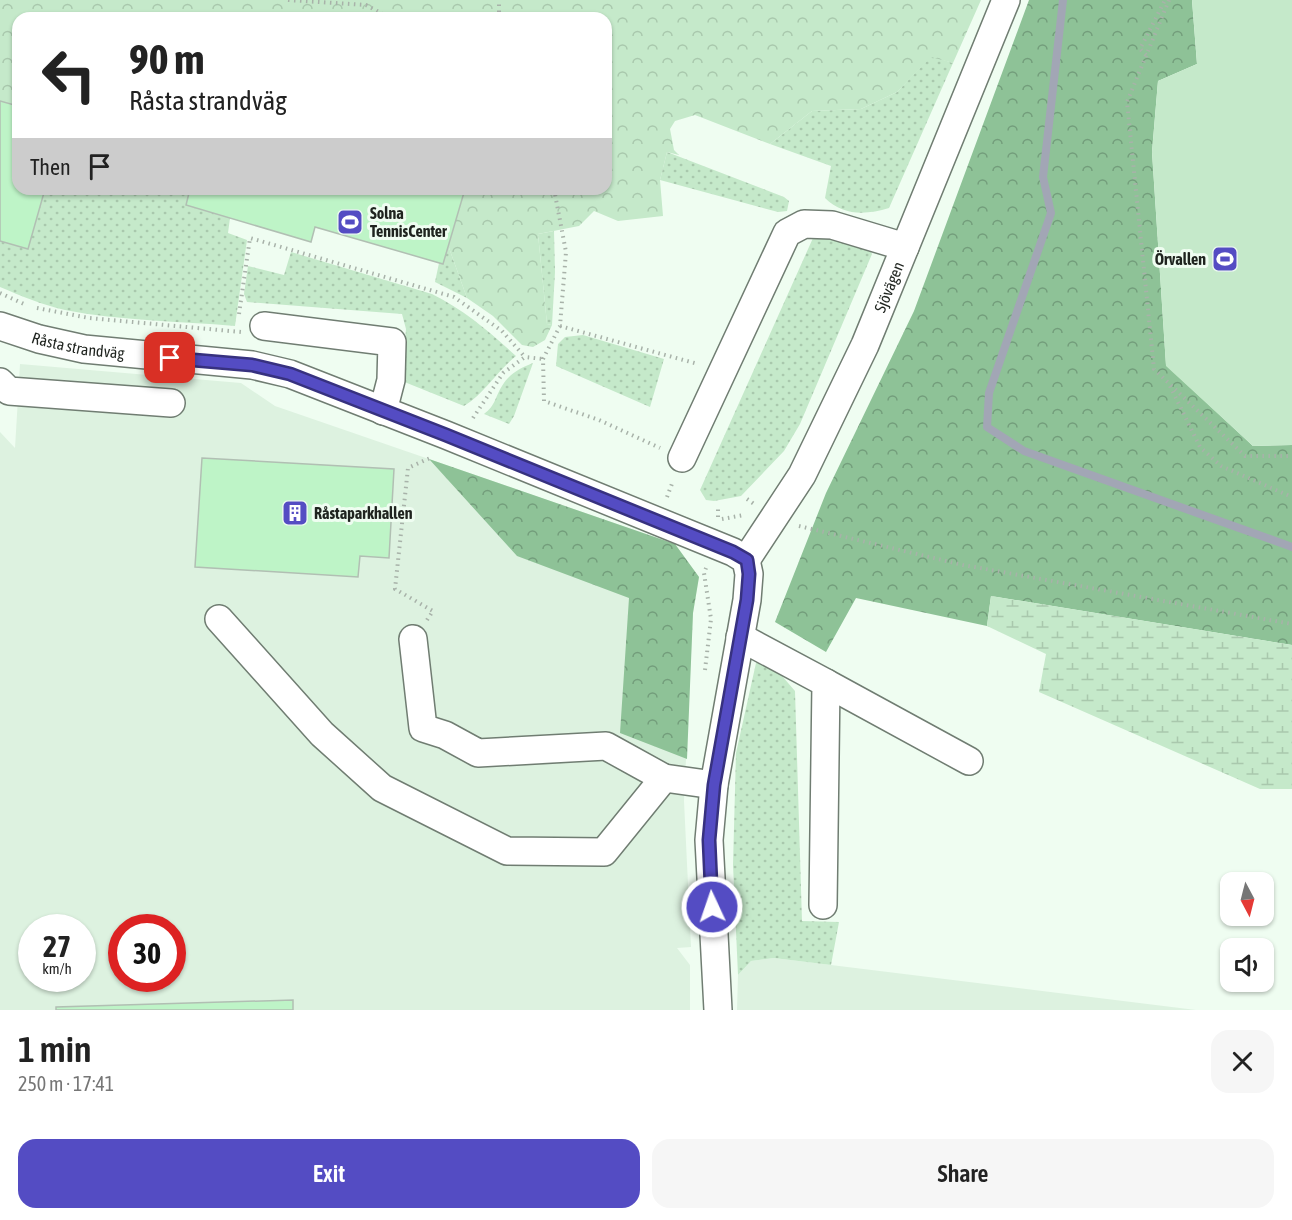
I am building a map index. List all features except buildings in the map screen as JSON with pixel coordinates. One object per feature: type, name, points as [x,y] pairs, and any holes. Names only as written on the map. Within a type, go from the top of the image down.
[{"type":"street","name":"Sjövägen","points":[[747,560],[806,467],[865,345],[1006,0]]},
{"type":"street","points":[[682,458],[787,233],[804,225],[832,225],[905,247]]},
{"type":"street","points":[[251,322],[392,342],[391,380],[384,411]]},
{"type":"street","name":"Råsta strandväg","points":[[0,326],[39,339],[84,349],[252,365],[290,374],[733,552],[747,560]]},
{"type":"street","points":[[0,382],[9,391],[171,403]]},
{"type":"street","points":[[718,1010],[709,840],[714,785],[748,591],[747,560]]},
{"type":"street","points":[[219,619],[322,734],[382,788],[507,850],[604,852],[664,778]]},
{"type":"street","points":[[740,637],[969,761]]},
{"type":"street","points":[[413,639],[423,728],[446,735],[478,753],[606,746],[664,778],[714,785]]},
{"type":"street","points":[[823,905],[826,682]]},
{"type":"path","points":[[288,0],[366,5],[379,12]]},
{"type":"path","points":[[1146,55],[1140,49],[1167,0]]},
{"type":"path","points":[[1167,0],[1127,102],[1155,369],[1245,456],[1292,456]]},
{"type":"path","points":[[555,195],[566,252],[560,326],[543,359],[543,401],[599,420],[682,458],[666,497]]},
{"type":"path","points":[[251,322],[250,237],[454,297],[502,331],[525,357],[543,359]]},
{"type":"path","points":[[560,326],[724,371]]},
{"type":"path","points":[[473,418],[503,373],[525,357]]},
{"type":"path","points":[[1168,382],[1200,447],[1221,466],[1292,497]]},
{"type":"path","points":[[433,611],[395,588],[408,468],[436,455]]},
{"type":"path","points":[[718,506],[718,520],[751,512]]},
{"type":"path","points":[[800,526],[963,565],[1292,624]]},
{"type":"shaded area","points":[[20,364],[241,383],[275,406],[675,544],[699,577],[693,613],[684,801],[691,947],[677,948],[690,965],[690,1010],[0,1010],[0,432],[15,448]]},
{"type":"shaded area","points":[[774,958],[1196,1010],[737,1010],[738,975],[751,961]]},
{"type":"green space","points":[[0,0],[981,0],[953,63],[931,57],[897,92],[861,109],[812,111],[770,144],[695,115],[675,121],[670,129],[674,150],[679,155],[667,152],[660,180],[663,216],[618,221],[594,211],[579,226],[538,234],[547,324],[552,325],[545,340],[533,347],[522,345],[493,316],[467,298],[448,245],[463,195],[612,195],[612,12],[12,12],[12,104],[0,101]]},
{"type":"green space","points":[[1029,0],[1192,0],[1197,64],[1158,81],[1152,152],[1166,365],[1253,446],[1292,445],[1292,645],[991,596],[987,626],[856,598],[826,652],[775,622],[826,493],[914,311]]},
{"type":"green space","name":"Örvallen","points":[[1192,0],[1292,0],[1292,445],[1253,446],[1166,366],[1152,152],[1158,81],[1197,64]]},
{"type":"green space","points":[[931,56],[953,63],[889,208],[863,213],[839,208],[825,198],[831,166],[770,144],[812,111],[861,109],[897,92]]},
{"type":"green space","points":[[667,152],[784,197],[789,201],[787,211],[778,212],[660,180]]},
{"type":"green space","points":[[43,195],[188,195],[186,205],[230,218],[228,233],[247,240],[235,326],[86,314],[49,306],[0,287],[0,241],[28,249]]},
{"type":"green space","points":[[554,231],[555,272],[552,325],[547,324],[538,234]]},
{"type":"green space","points":[[838,237],[869,247],[872,254],[800,424],[784,451],[741,496],[714,501],[706,500],[700,490],[813,238]]},
{"type":"green space","points":[[448,245],[467,298],[435,282],[439,263],[443,264]]},
{"type":"green space","points":[[291,252],[432,294],[476,322],[516,356],[479,395],[464,406],[402,381],[406,329],[402,314],[247,302],[244,294],[248,266],[284,275]]},
{"type":"green space","points":[[583,335],[664,359],[650,407],[556,366],[558,344],[565,337]]},
{"type":"green space","points":[[533,363],[509,424],[484,414],[493,404],[508,378],[519,369]]},
{"type":"green space","points":[[429,459],[675,544],[699,577],[693,613],[687,759],[620,733],[629,598],[517,556]]},
{"type":"green space","points":[[991,596],[1292,645],[1292,789],[1260,789],[1039,692],[1046,654],[987,626]]},
{"type":"green space","points":[[770,662],[795,691],[802,921],[839,922],[831,965],[774,958],[751,961],[738,975],[733,865],[736,753],[756,663]]},
{"type":"waterway","points":[[1063,0],[1043,177],[1051,213],[989,393],[987,427],[1024,451],[1292,547]]},
{"type":"place","name":"Solna TennisCenter","points":[[350,222]]},
{"type":"place","name":"Örvallen","points":[[1225,259]]},
{"type":"place","name":"Råstaparkhallen","points":[[295,513]]},
{"type":"route","points":[[170,358],[252,365],[290,374],[446,435],[733,552],[747,560],[749,574],[747,600],[714,785],[709,840],[712,907]]}]
